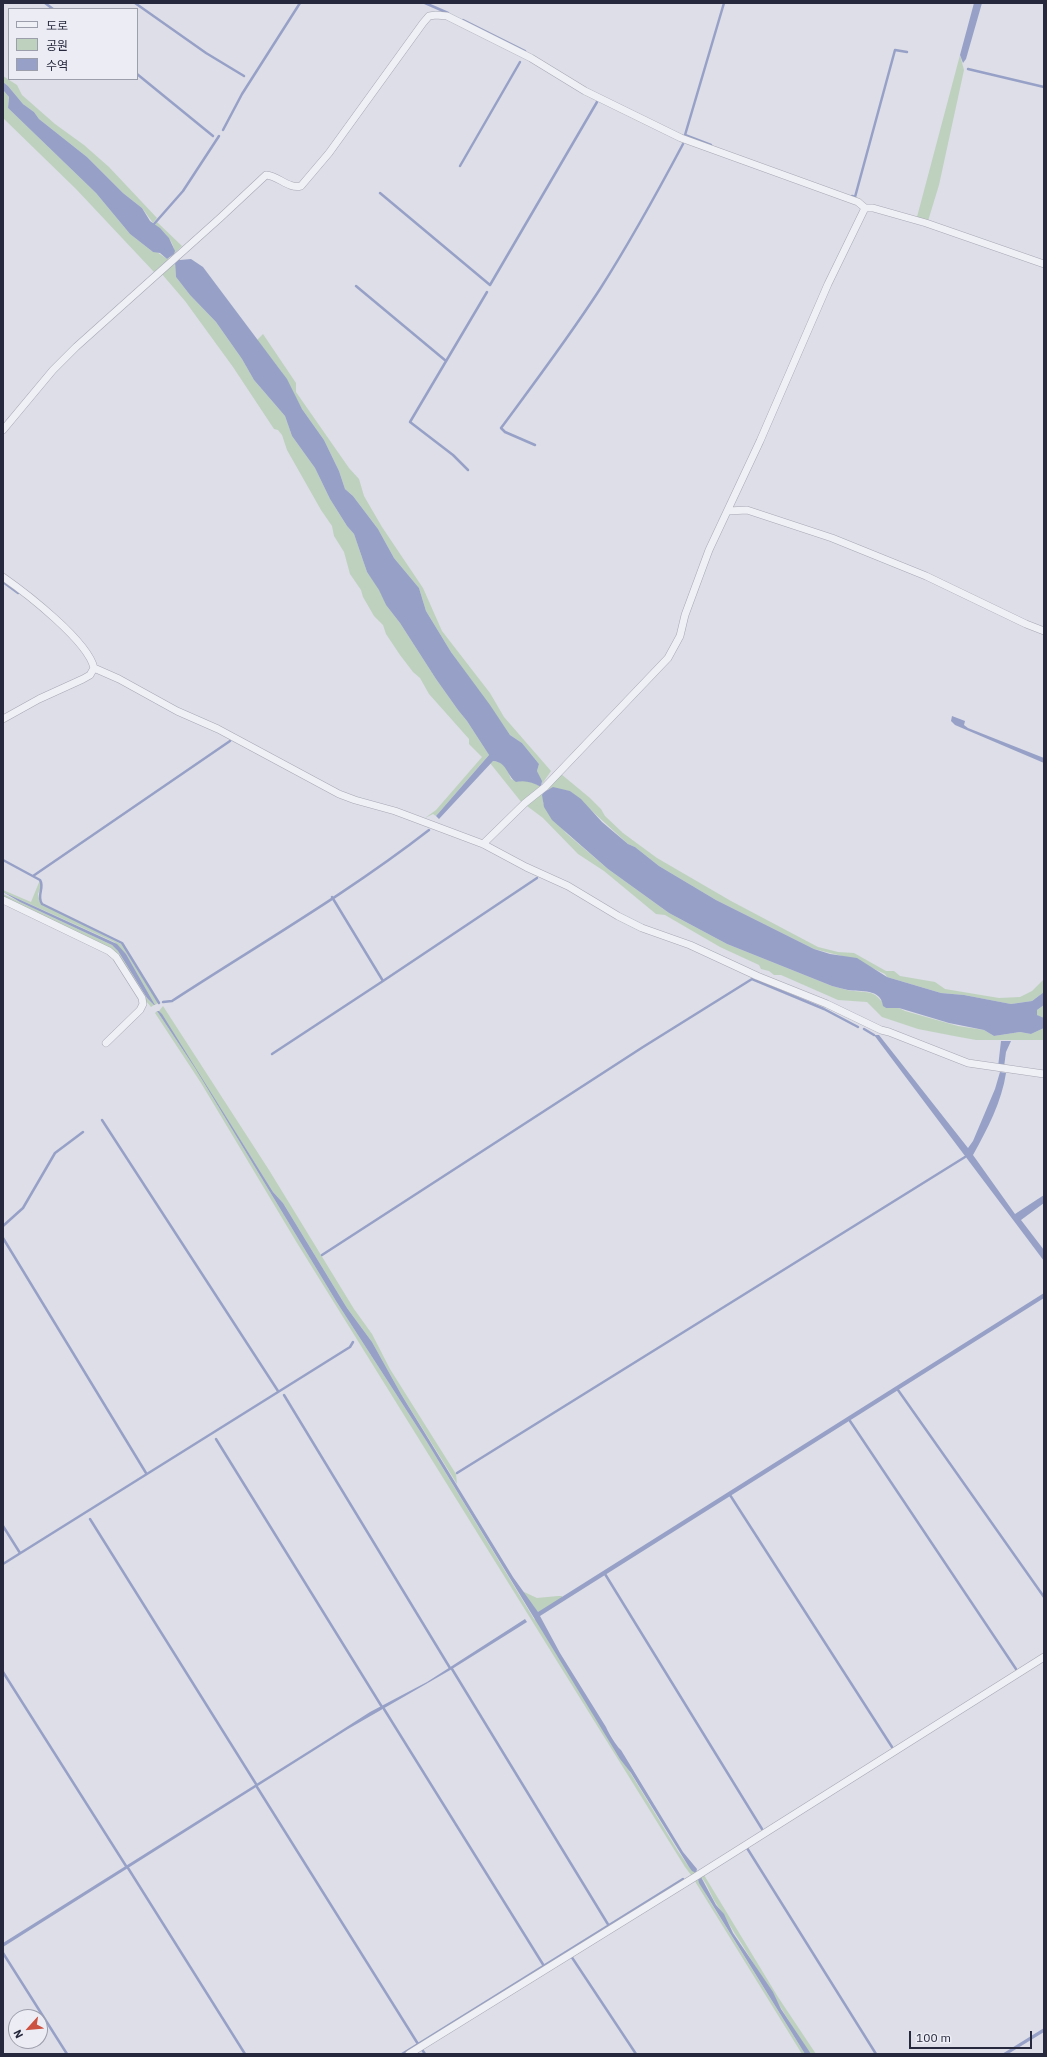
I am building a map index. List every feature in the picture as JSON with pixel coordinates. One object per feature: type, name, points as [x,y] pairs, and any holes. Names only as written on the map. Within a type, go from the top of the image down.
[{"type":"street","points":[[3,430],[53,370],[76,347],[266,175],[271,175],[296,188],[301,186],[329,153],[430,16],[436,15],[447,16],[467,25],[532,58],[585,91],[681,138],[858,202],[865,208],[874,208],[926,223],[1044,264]]},
{"type":"street","points":[[483,844],[525,803],[545,787],[668,658],[680,636],[685,615],[709,550],[728,511],[828,284],[865,208]]},
{"type":"street","points":[[728,511],[747,510],[832,538],[926,576],[1026,624],[1044,630]]},
{"type":"street","points":[[3,576],[23,591],[72,637],[92,661],[94,668],[90,675],[39,699],[3,720]]},
{"type":"street","points":[[94,668],[119,679],[177,711],[218,729],[339,794],[395,811],[483,844],[568,886],[618,916],[642,928],[690,945],[757,976],[827,1004],[882,1030],[968,1063],[1044,1074]]},
{"type":"street","points":[[3,900],[82,936],[116,957],[142,998],[143,1004],[140,1010],[106,1043]]},
{"type":"street","points":[[409,2054],[703,1872],[1044,1657]]},
{"type":"green space","points":[[960,55],[964,70],[939,185],[928,221],[917,217]]},
{"type":"green space","points":[[3,76],[17,85],[22,95],[55,124],[84,145],[109,167],[157,218],[153,223],[142,208],[123,193],[87,157],[39,119],[34,112],[23,104],[3,82]]},
{"type":"green space","points":[[3,90],[9,97],[8,108],[96,193],[130,234],[153,252],[157,252],[167,259],[170,258],[154,272],[76,189],[3,118]]},
{"type":"green space","points":[[157,222],[182,246],[174,254],[171,241],[162,230],[155,225]]},
{"type":"green space","points":[[175,262],[176,277],[190,295],[216,322],[242,359],[254,380],[285,416],[292,436],[315,468],[330,499],[347,526],[354,534],[367,572],[380,590],[386,605],[400,623],[436,679],[467,721],[489,755],[436,816],[433,814],[425,818],[436,810],[482,757],[469,744],[469,739],[429,694],[420,678],[413,672],[386,634],[383,625],[374,616],[363,597],[361,590],[350,574],[344,552],[334,536],[332,526],[321,510],[287,450],[282,435],[278,430],[274,429],[233,367],[185,301],[161,273]]},
{"type":"green space","points":[[263,334],[296,383],[296,392],[349,468],[359,479],[364,496],[382,527],[423,588],[442,631],[490,693],[504,717],[551,771],[542,784],[537,771],[539,764],[522,743],[510,735],[451,652],[426,611],[419,588],[394,558],[378,529],[353,496],[345,489],[339,471],[324,440],[302,409],[281,371],[257,340]]},
{"type":"green space","points":[[497,761],[505,767],[511,779],[518,782],[530,782],[541,787],[522,803],[490,763]]},
{"type":"green space","points":[[561,774],[590,798],[601,809],[605,816],[623,833],[657,858],[731,901],[818,947],[838,952],[854,953],[886,971],[894,971],[900,976],[935,982],[945,989],[999,998],[1020,997],[1032,991],[1044,979],[1044,992],[1032,1001],[1011,1004],[964,995],[941,993],[887,977],[885,974],[870,967],[842,956],[814,949],[716,900],[659,866],[635,847],[628,844],[570,791],[547,789]]},
{"type":"green space","points":[[544,792],[543,803],[566,833],[608,869],[669,913],[727,944],[832,986],[874,994],[882,1001],[886,1008],[899,1008],[958,1026],[984,1030],[994,1036],[1020,1032],[1031,1034],[1044,1028],[1044,1040],[976,1040],[918,1029],[882,1017],[867,1002],[838,1000],[781,975],[774,975],[769,971],[761,969],[759,965],[720,947],[665,915],[656,914],[604,871],[578,854],[543,818],[527,806]]},
{"type":"green space","points":[[40,880],[42,885],[38,894],[40,903],[121,944],[158,1003],[155,1005],[126,954],[114,942],[3,892],[3,890],[31,902]]},
{"type":"green space","points":[[3,894],[112,945],[118,951],[147,998],[154,1005],[151,1007],[146,1001],[116,953],[3,898]]},
{"type":"green space","points":[[1044,1005],[1044,1018],[1041,1018],[1037,1015],[1037,1010]]},
{"type":"green space","points":[[163,1006],[269,1170],[354,1309],[372,1334],[390,1369],[456,1474],[457,1484],[401,1394],[372,1342],[347,1308],[283,1203],[273,1192],[159,1011]]},
{"type":"green space","points":[[157,1011],[195,1068],[336,1301],[427,1442],[534,1619],[538,1621],[678,1851],[689,1867],[696,1873],[691,1875],[685,1867],[297,1243],[201,1083],[155,1013]]},
{"type":"green space","points":[[522,1591],[537,1598],[562,1596],[562,1598],[538,1613]]},
{"type":"green space","points":[[704,1875],[778,1997],[816,2054],[811,2054],[805,2047],[715,1902],[701,1877]]},
{"type":"green space","points":[[698,1879],[708,1898],[805,2054],[802,2054],[696,1883],[695,1880]]},
{"type":"water","points":[[974,3],[982,3],[966,59],[963,63],[960,55]]},
{"type":"water","points":[[3,82],[23,104],[34,112],[39,119],[87,157],[123,193],[142,208],[150,221],[160,228],[169,238],[175,251],[174,254],[167,259],[160,253],[153,252],[130,234],[96,193],[8,108],[9,97],[3,90]]},
{"type":"water","points":[[178,258],[180,260],[191,259],[203,267],[287,379],[302,409],[324,440],[339,471],[345,489],[353,496],[378,529],[394,558],[419,588],[426,611],[451,652],[510,735],[522,743],[539,764],[537,771],[542,781],[541,787],[528,782],[516,782],[501,764],[493,761],[439,819],[436,816],[489,755],[467,721],[436,679],[400,623],[386,605],[379,590],[367,572],[354,534],[347,526],[330,499],[315,468],[292,436],[285,416],[254,380],[242,359],[216,322],[190,295],[176,277],[175,262]]},
{"type":"water","points":[[952,716],[965,721],[964,725],[968,728],[1044,758],[1044,763],[955,725],[951,721]]},
{"type":"water","points":[[553,787],[570,791],[581,799],[602,822],[628,844],[635,847],[659,866],[716,900],[814,949],[830,954],[857,958],[887,977],[941,993],[964,995],[1011,1004],[1032,1001],[1044,992],[1044,1005],[1037,1010],[1037,1015],[1044,1018],[1044,1028],[1031,1034],[1020,1032],[994,1036],[984,1030],[949,1023],[899,1008],[886,1008],[883,1006],[878,996],[874,994],[832,986],[727,944],[669,913],[608,869],[552,820],[544,807],[542,795],[544,792]]},
{"type":"water","points":[[3,892],[117,944],[126,954],[155,1005],[147,998],[118,951],[112,945],[20,902]]},
{"type":"water","points":[[157,1011],[162,1014],[273,1192],[283,1203],[347,1308],[372,1342],[401,1394],[513,1577],[538,1612],[1044,1293],[1044,1298],[540,1616],[560,1653],[617,1746],[621,1750],[683,1852],[697,1869],[696,1873],[689,1867],[631,1773],[620,1759],[427,1442],[336,1301],[195,1068]]},
{"type":"water","points":[[874,1035],[879,1035],[968,1148],[973,1141],[995,1089],[1000,1072],[1006,1073],[1001,1094],[989,1125],[973,1155],[1015,1214],[1044,1195],[1044,1203],[1021,1220],[1044,1250],[1044,1261]]},
{"type":"water","points":[[1001,1041],[1011,1041],[1006,1052],[1004,1067],[998,1067]]},
{"type":"water","points":[[525,1619],[527,1622],[452,1669],[348,1729],[3,1947],[3,1943],[370,1712],[427,1682]]},
{"type":"water","points":[[701,1877],[716,1905],[724,1914],[733,1933],[773,1992],[781,2009],[811,2054],[805,2054],[699,1883],[698,1879]]},
{"type":"water","points":[[1044,2028],[1044,2032],[1008,2054],[1002,2054]]},
{"type":"waterway","points":[[45,3],[52,8]]},
{"type":"waterway","points":[[135,3],[206,53],[244,76]]},
{"type":"waterway","points":[[223,130],[242,94],[300,3]]},
{"type":"waterway","points":[[425,3],[448,13]]},
{"type":"waterway","points":[[711,145],[685,135],[724,3]]},
{"type":"waterway","points":[[463,20],[525,51]]},
{"type":"waterway","points":[[852,196],[855,197],[895,50],[907,52]]},
{"type":"waterway","points":[[460,166],[520,62]]},
{"type":"waterway","points":[[968,69],[1044,87]]},
{"type":"waterway","points":[[138,75],[213,136]]},
{"type":"waterway","points":[[380,193],[490,285],[597,102]]},
{"type":"waterway","points":[[154,224],[183,191],[219,136]]},
{"type":"waterway","points":[[535,445],[505,432],[501,428],[564,342],[600,289],[643,217],[683,144]]},
{"type":"waterway","points":[[356,286],[446,361]]},
{"type":"waterway","points":[[468,470],[453,455],[410,422],[487,292]]},
{"type":"waterway","points":[[3,582],[18,593]]},
{"type":"waterway","points":[[33,876],[230,741]]},
{"type":"waterway","points":[[163,1002],[172,1001],[335,897],[429,830]]},
{"type":"waterway","points":[[3,860],[40,880],[42,886],[40,901],[42,904],[122,943],[159,1003]]},
{"type":"waterway","points":[[383,981],[537,878]]},
{"type":"waterway","points":[[272,1054],[383,981],[332,897]]},
{"type":"waterway","points":[[322,1255],[643,1047],[752,979],[824,1009],[858,1027]]},
{"type":"waterway","points":[[864,1029],[874,1035]]},
{"type":"waterway","points":[[102,1120],[278,1391]]},
{"type":"waterway","points":[[3,1226],[23,1208],[55,1153],[83,1132]]},
{"type":"waterway","points":[[457,1473],[965,1157]]},
{"type":"waterway","points":[[3,1238],[146,1473]]},
{"type":"waterway","points":[[3,1564],[350,1347],[353,1342]]},
{"type":"waterway","points":[[898,1390],[1044,1597]]},
{"type":"waterway","points":[[284,1395],[450,1668]]},
{"type":"waterway","points":[[850,1421],[1016,1669]]},
{"type":"waterway","points":[[216,1439],[382,1707]]},
{"type":"waterway","points":[[730,1495],[892,1747]]},
{"type":"waterway","points":[[90,1519],[256,1784]]},
{"type":"waterway","points":[[3,1526],[20,1553]]},
{"type":"waterway","points":[[605,1574],[762,1829]]},
{"type":"waterway","points":[[452,1669],[609,1926]]},
{"type":"waterway","points":[[3,1672],[126,1866]]},
{"type":"waterway","points":[[384,1709],[544,1966]]},
{"type":"waterway","points":[[257,1787],[418,2044]]},
{"type":"waterway","points":[[747,1848],[876,2054]]},
{"type":"waterway","points":[[128,1868],[245,2054]]},
{"type":"waterway","points":[[402,2054],[683,1879]]},
{"type":"waterway","points":[[3,1953],[67,2054]]},
{"type":"waterway","points":[[571,1956],[636,2054]]},
{"type":"waterway","points":[[421,2048],[425,2054]]}]
